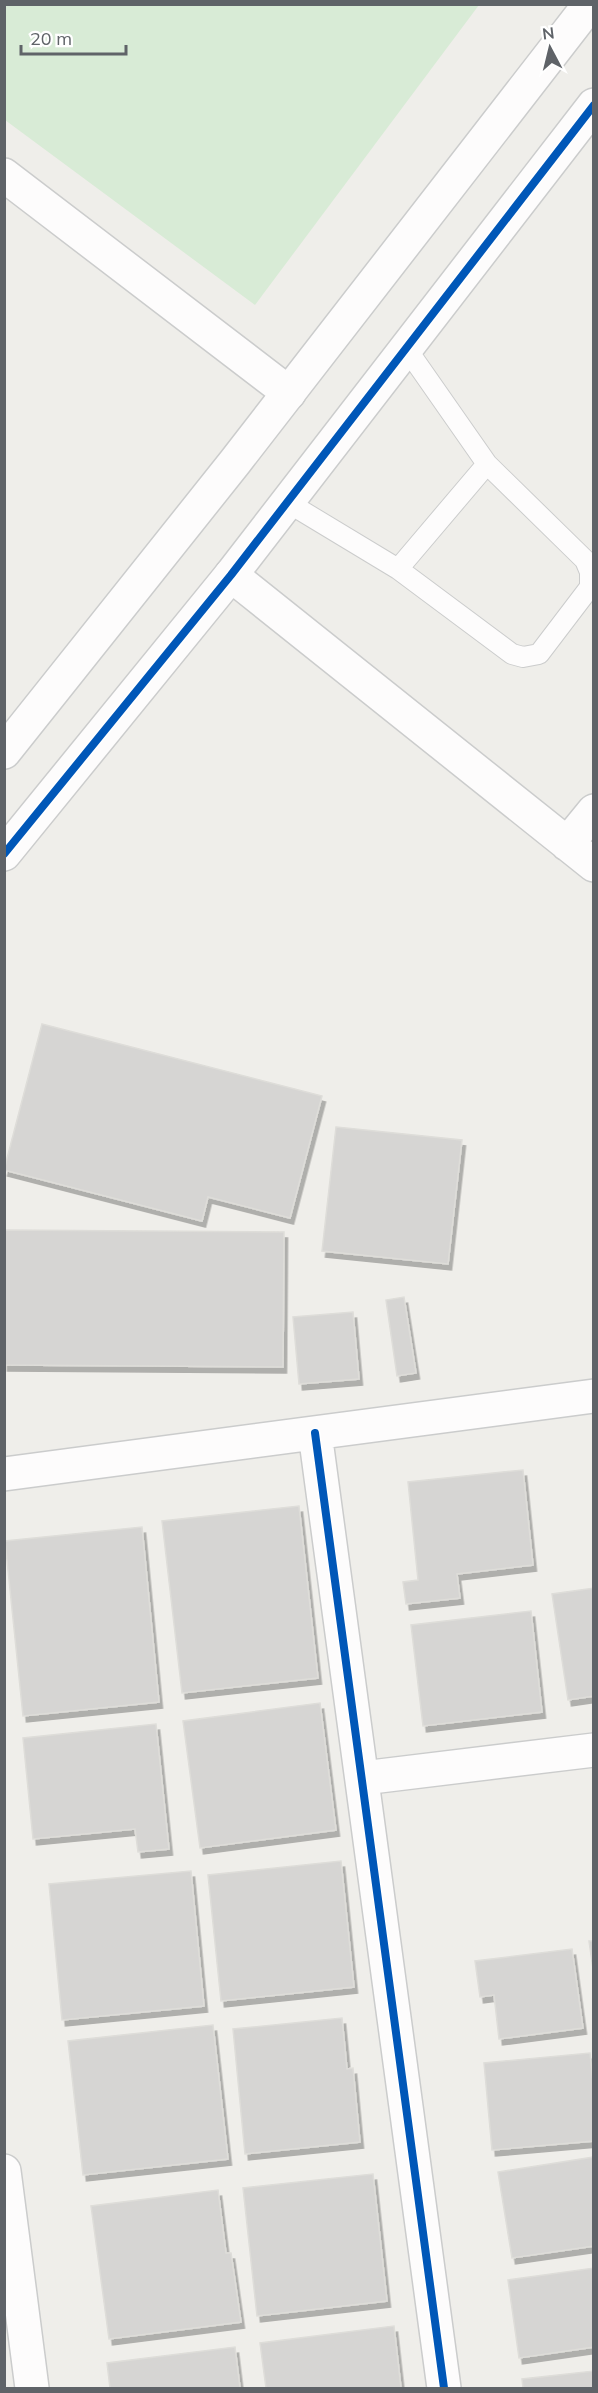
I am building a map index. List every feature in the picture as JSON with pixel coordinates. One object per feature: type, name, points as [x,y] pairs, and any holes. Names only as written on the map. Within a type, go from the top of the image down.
[{"type":"street","points":[[4,753],[289,393],[590,4]]},
{"type":"street","points":[[4,854],[231,575],[594,105]]},
{"type":"street","points":[[4,175],[289,393]]},
{"type":"street","points":[[231,575],[594,865]]},
{"type":"street","points":[[567,844],[594,811]]},
{"type":"street","points":[[4,1474],[594,1396]]},
{"type":"street","points":[[315,1433],[444,2388]]},
{"type":"street","points":[[363,1778],[594,1750]]},
{"type":"street","points":[[4,2171],[32,2388]]},
{"type":"lane","points":[[287,502],[398,569],[512,654],[524,657],[539,654],[590,587],[590,572],[585,560],[487,464],[406,348]]},
{"type":"lane","points":[[398,569],[487,464]]},
{"type":"green space","points":[[5,4],[479,5],[255,305],[5,120]]},
{"type":"building","points":[[42,1024],[322,1096],[290,1218],[208,1197],[202,1221],[4,1170]]},
{"type":"building","points":[[336,1127],[462,1140],[448,1264],[322,1251]]},
{"type":"building","points":[[4,1230],[284,1232],[283,1367],[4,1365]]},
{"type":"building","points":[[404,1297],[416,1373],[397,1376],[386,1300]]},
{"type":"building","points":[[353,1312],[359,1379],[299,1384],[293,1317]]},
{"type":"building","points":[[523,1470],[533,1565],[457,1574],[460,1598],[406,1604],[403,1582],[418,1580],[408,1482]]},
{"type":"building","points":[[299,1506],[318,1678],[182,1693],[162,1521]]},
{"type":"building","points":[[142,1527],[159,1702],[23,1716],[5,1541]]},
{"type":"building","points":[[594,1588],[594,1696],[568,1700],[552,1594]]},
{"type":"building","points":[[531,1611],[542,1712],[423,1726],[411,1625]]},
{"type":"building","points":[[320,1703],[336,1830],[200,1848],[183,1721]]},
{"type":"building","points":[[156,1724],[169,1849],[138,1852],[135,1829],[33,1839],[23,1738]]},
{"type":"building","points":[[341,1861],[354,1987],[221,2001],[208,1875]]},
{"type":"building","points":[[191,1871],[204,2006],[62,2020],[49,1884]]},
{"type":"building","points":[[589,1941],[594,1941],[594,1976]]},
{"type":"building","points":[[572,1949],[583,2028],[499,2039],[494,1995],[480,1997],[475,1961]]},
{"type":"building","points":[[342,2018],[347,2069],[353,2068],[360,2142],[245,2154],[233,2029]]},
{"type":"building","points":[[213,2025],[228,2159],[83,2175],[68,2041]]},
{"type":"building","points":[[590,2053],[594,2091],[594,2141],[492,2150],[484,2063]]},
{"type":"building","points":[[594,2157],[594,2246],[512,2258],[498,2172]]},
{"type":"building","points":[[373,2174],[387,2301],[257,2316],[243,2188]]},
{"type":"building","points":[[218,2190],[226,2253],[231,2253],[241,2322],[109,2339],[91,2206]]},
{"type":"building","points":[[594,2268],[594,2347],[519,2358],[508,2280]]},
{"type":"building","points":[[394,2326],[401,2388],[266,2388],[260,2343]]},
{"type":"building","points":[[235,2347],[240,2388],[110,2388],[107,2363]]},
{"type":"building","points":[[594,2371],[594,2388],[523,2388],[522,2379]]},
{"type":"cycle path","points":[[4,854],[231,575],[594,105]]},
{"type":"cycle path","points":[[315,1433],[444,2388]]}]
